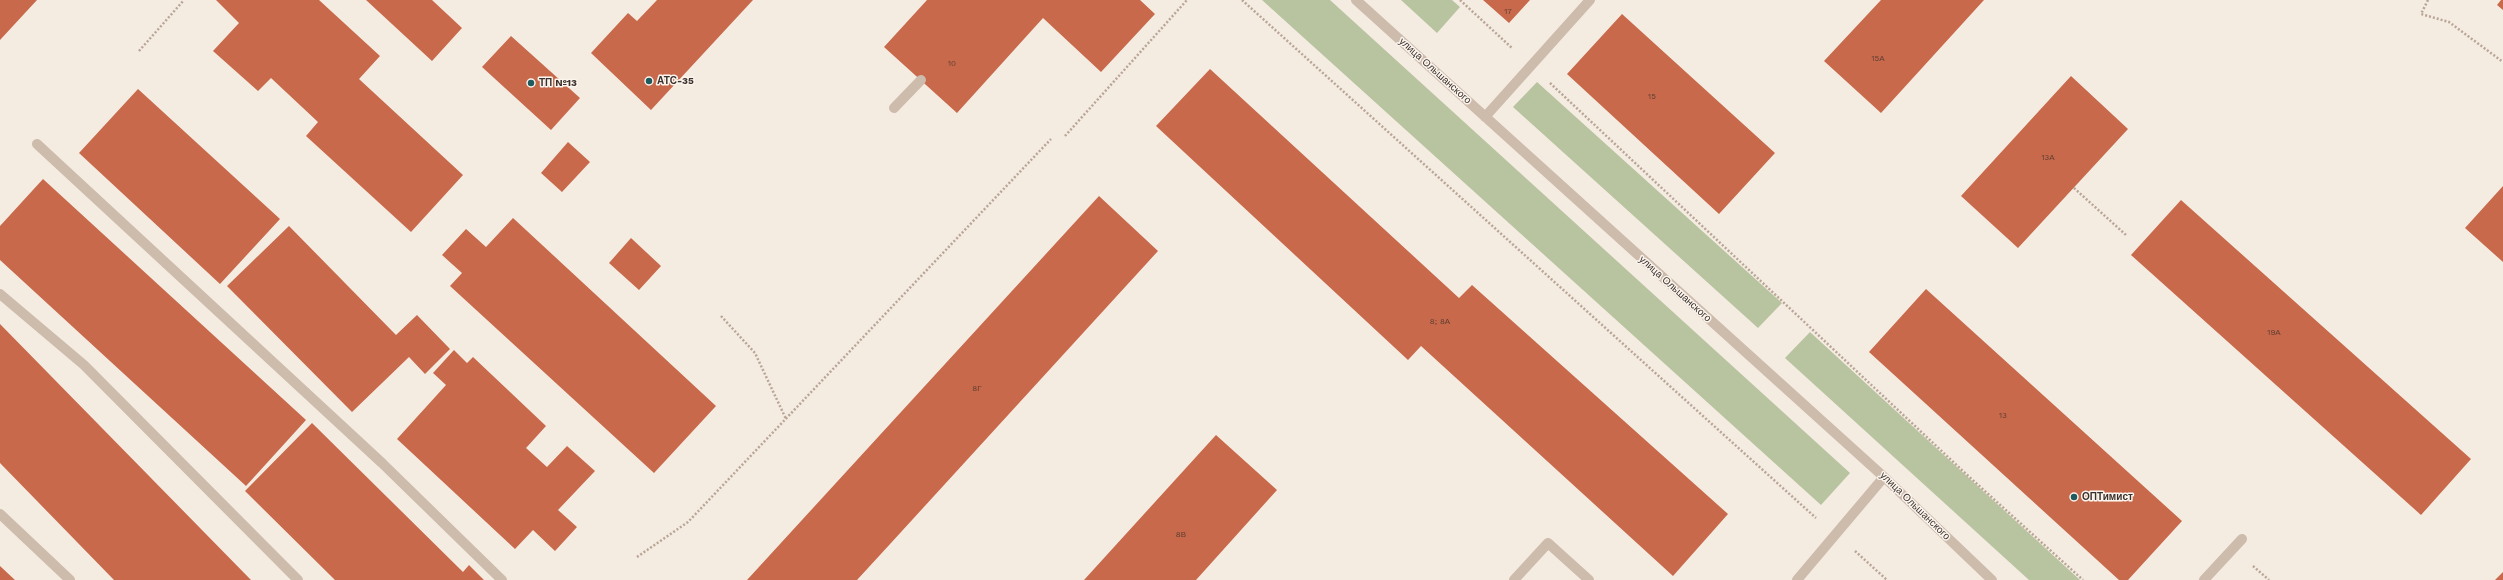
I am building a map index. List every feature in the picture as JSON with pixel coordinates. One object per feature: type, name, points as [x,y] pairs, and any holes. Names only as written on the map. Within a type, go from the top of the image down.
[{"type":"street","name":"улица Ольшанского","points":[[1356,0],[1884,477],[1992,580]]},
{"type":"street","points":[[1485,117],[1590,0]]},
{"type":"street","points":[[894,108],[920,80]]},
{"type":"street","points":[[37,144],[382,463],[502,580]]},
{"type":"street","points":[[0,294],[84,365],[298,580]]},
{"type":"street","points":[[1797,580],[1884,477]]},
{"type":"street","points":[[0,514],[70,580]]},
{"type":"street","points":[[2204,580],[2242,539]]},
{"type":"street","points":[[1514,580],[1548,543],[1589,580]]},
{"type":"path","points":[[138,52],[184,0]]},
{"type":"path","points":[[1065,136],[1187,0]]},
{"type":"path","points":[[1242,0],[1887,580]]},
{"type":"path","points":[[1460,0],[1959,468],[2083,580]]},
{"type":"path","points":[[2428,0],[2421,14],[2449,22],[2503,62]]},
{"type":"path","points":[[637,558],[688,522],[1051,139]]},
{"type":"path","points":[[2074,188],[2126,235]]},
{"type":"path","points":[[721,316],[755,353],[786,419]]},
{"type":"green space","points":[[1262,0],[1330,0],[1850,473],[1821,505]]},
{"type":"green space","points":[[1401,0],[1452,0],[1460,7],[1437,33]]},
{"type":"green space","points":[[1537,82],[1782,303],[1758,328],[1513,107]]},
{"type":"green space","points":[[1810,332],[2080,580],[2029,580],[1785,358]]},
{"type":"building","points":[[0,0],[37,0],[0,40]]},
{"type":"building","points":[[216,0],[319,0],[380,56],[359,79],[463,175],[411,232],[306,136],[318,122],[271,78],[258,91],[213,51],[239,23]]},
{"type":"building","points":[[366,0],[432,0],[462,28],[432,61]]},
{"type":"building","name":"АТС-35","points":[[657,0],[753,0],[651,110],[591,53],[628,13],[637,21]]},
{"type":"building","points":[[927,0],[1140,0],[1155,14],[1101,72],[1043,18],[957,113],[884,47]]},
{"type":"building","points":[[1483,0],[1530,0],[1509,23]]},
{"type":"building","points":[[1881,0],[1984,0],[1881,113],[1824,61]]},
{"type":"building","points":[[2501,0],[2503,0],[2503,10],[2497,5]]},
{"type":"building","points":[[1622,14],[1775,153],[1719,214],[1567,74]]},
{"type":"building","name":"ТП №13","points":[[511,36],[580,98],[551,130],[482,67]]},
{"type":"building","points":[[1210,69],[1459,298],[1472,285],[1728,514],[1673,576],[1421,346],[1408,360],[1156,126]]},
{"type":"building","points":[[2071,76],[2128,129],[2018,248],[1961,196]]},
{"type":"building","points":[[138,89],[280,219],[220,284],[79,153]]},
{"type":"building","points":[[568,142],[590,162],[562,192],[541,173]]},
{"type":"building","points":[[43,179],[306,420],[246,486],[0,260],[0,226]]},
{"type":"building","points":[[2503,186],[2503,262],[2465,228]]},
{"type":"building","points":[[1099,196],[1158,251],[891,543],[857,580],[747,580]]},
{"type":"building","points":[[2181,200],[2471,459],[2421,515],[2131,255]]},
{"type":"building","points":[[513,218],[716,406],[654,473],[450,286],[462,273],[442,255],[466,229],[486,247]]},
{"type":"building","points":[[289,226],[396,335],[417,315],[450,349],[425,374],[409,357],[352,412],[227,286]]},
{"type":"building","points":[[631,238],[661,266],[639,290],[609,263]]},
{"type":"building","points":[[1926,289],[2182,521],[2128,580],[2119,580],[1869,352]]},
{"type":"building","points":[[0,324],[251,580],[114,580],[0,463]]},
{"type":"building","points":[[454,350],[467,363],[473,357],[546,426],[526,448],[547,467],[567,446],[595,471],[558,510],[577,527],[555,551],[533,530],[515,549],[397,439],[446,385],[433,373]]},
{"type":"building","points":[[312,423],[463,572],[469,565],[484,580],[335,580],[245,491]]},
{"type":"building","points":[[1216,435],[1277,490],[1196,580],[1084,580]]},
{"type":"building","points":[[0,566],[15,580],[0,580]]},
{"type":"building","points":[[2503,572],[2503,580],[2495,580]]},
{"type":"place","name":"АТС-35","points":[[649,81]]},
{"type":"place","name":"ТП №13","points":[[531,83]]},
{"type":"place","name":"ОПТимист","points":[[2074,497]]}]
